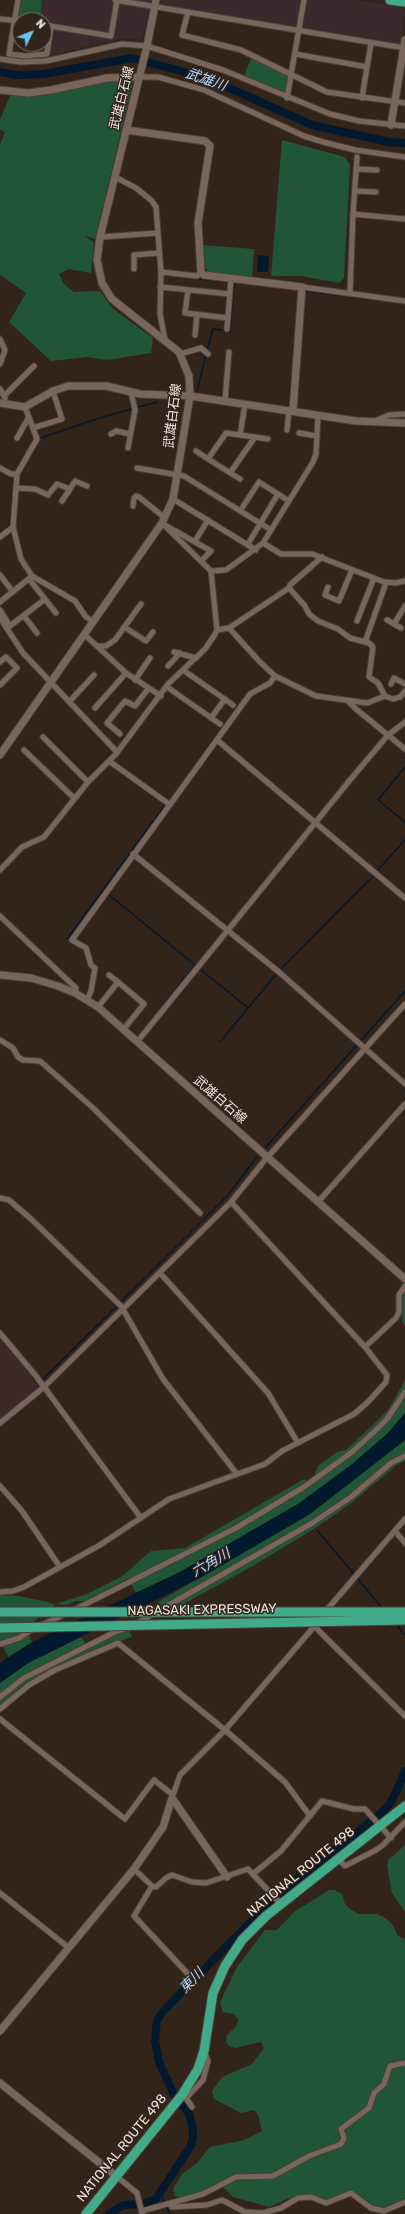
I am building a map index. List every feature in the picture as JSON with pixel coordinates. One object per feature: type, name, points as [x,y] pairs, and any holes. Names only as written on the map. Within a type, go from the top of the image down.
[{"type":"highway","points":[[390,0],[405,2]]},
{"type":"highway","name":"NAGASAKI EXPRESSWAY","points":[[0,1612],[405,1612]]},
{"type":"highway","name":"NAGASAKI EXPRESSWAY","points":[[0,1628],[405,1620]]},
{"type":"highway","name":"NATIONAL ROUTE 498","points":[[86,2214],[174,2104],[184,2096],[198,2069],[204,2051],[213,1993],[225,1966],[242,1940],[280,1902],[338,1859],[379,1824],[405,1806]]},
{"type":"street","points":[[17,12],[18,0]]},
{"type":"street","points":[[52,27],[111,36],[116,0],[156,3],[188,12],[404,48]]},
{"type":"street","points":[[287,98],[304,0]]},
{"type":"street","name":"武雄白石線","points":[[0,755],[163,521],[173,499],[190,396],[189,376],[180,354],[166,340],[116,304],[106,290],[98,268],[97,253],[156,3]]},
{"type":"street","points":[[188,12],[182,35],[241,50],[327,92],[405,104]]},
{"type":"street","points":[[0,19],[12,20]]},
{"type":"street","points":[[391,125],[405,40]]},
{"type":"street","points":[[12,42],[9,54],[25,56],[47,54],[47,52]]},
{"type":"street","points":[[362,98],[371,43]]},
{"type":"street","points":[[0,59],[20,62],[46,61],[122,44],[147,46],[223,70],[287,98],[330,114],[359,121],[405,126]]},
{"type":"street","points":[[295,54],[367,67]]},
{"type":"street","points":[[0,90],[19,93],[51,90],[106,78],[139,75],[158,77],[204,90],[234,102],[304,136],[355,150],[405,157]]},
{"type":"street","points":[[126,130],[206,141],[210,146],[198,223],[199,268],[204,276],[231,281],[350,292],[405,301]]},
{"type":"street","points":[[350,292],[357,157]]},
{"type":"street","points":[[357,168],[377,170]]},
{"type":"street","points":[[115,177],[136,188],[151,200],[156,207],[161,272],[160,314],[166,340]]},
{"type":"street","points":[[355,191],[376,192]]},
{"type":"street","points":[[354,214],[405,219]]},
{"type":"street","points":[[100,237],[158,233]]},
{"type":"street","points":[[134,269],[134,255],[159,253]]},
{"type":"street","points":[[161,272],[197,276],[201,273]]},
{"type":"street","points":[[227,329],[231,281]]},
{"type":"street","points":[[160,286],[230,294]]},
{"type":"street","points":[[287,430],[291,411],[302,287]]},
{"type":"street","points":[[188,290],[186,313],[228,318]]},
{"type":"street","points":[[196,335],[197,314]]},
{"type":"street","points":[[0,338],[5,350],[0,364]]},
{"type":"street","points":[[180,354],[201,348],[206,353]]},
{"type":"street","points":[[225,401],[229,352]]},
{"type":"street","points":[[3,401],[34,366]]},
{"type":"street","points":[[3,401],[25,407],[53,391],[82,385],[106,386],[131,392],[190,396],[318,416],[405,423]]},
{"type":"street","points":[[0,389],[3,401]]},
{"type":"street","points":[[33,428],[62,419],[53,391]]},
{"type":"street","points":[[128,448],[135,408],[131,392]]},
{"type":"street","points":[[240,435],[245,404]]},
{"type":"street","points":[[25,407],[37,439],[17,474],[13,526],[21,559],[30,577],[56,613]]},
{"type":"street","points":[[374,421],[389,415],[405,414]]},
{"type":"street","points":[[211,571],[226,570],[256,550],[263,543],[313,462],[316,454],[318,416]]},
{"type":"street","points":[[17,438],[29,417]]},
{"type":"street","points":[[111,434],[116,431],[130,434]]},
{"type":"street","points":[[208,459],[226,433],[268,439]]},
{"type":"street","points":[[299,433],[317,436]]},
{"type":"street","points":[[230,473],[255,437]]},
{"type":"street","points":[[196,452],[240,479]]},
{"type":"street","points":[[0,468],[11,474],[17,474]]},
{"type":"street","points":[[137,468],[184,476],[271,530]]},
{"type":"street","points":[[62,501],[75,481],[87,486]]},
{"type":"street","points":[[240,511],[259,482],[289,501]]},
{"type":"street","points":[[16,488],[35,489],[48,495],[57,484],[70,489]]},
{"type":"street","points":[[248,544],[278,494]]},
{"type":"street","points":[[0,870],[22,847],[44,837],[74,798],[110,761],[167,687],[205,649],[216,630],[211,571],[139,497],[136,496],[134,498],[133,506]]},
{"type":"street","points":[[173,499],[256,550]]},
{"type":"street","points":[[195,541],[208,520]]},
{"type":"street","points":[[163,521],[211,551],[201,561]]},
{"type":"street","points":[[0,537],[13,526]]},
{"type":"street","points":[[263,543],[281,554],[312,554],[322,557],[386,583],[405,580]]},
{"type":"street","points":[[216,630],[230,628],[289,588],[290,585],[322,557]]},
{"type":"street","points":[[328,587],[325,595],[339,601],[352,570]]},
{"type":"street","points":[[0,575],[13,592]]},
{"type":"street","points":[[30,577],[75,601],[86,617],[94,622]]},
{"type":"street","points":[[0,602],[30,577]]},
{"type":"street","points":[[357,621],[374,578]]},
{"type":"street","points":[[365,642],[386,583]]},
{"type":"street","points":[[289,588],[313,618],[338,629],[350,638],[365,642],[373,647],[369,677],[378,683],[384,696]]},
{"type":"street","points":[[0,610],[10,626],[45,599]]},
{"type":"street","points":[[97,646],[106,646],[115,640],[141,604]]},
{"type":"street","points":[[394,624],[405,606]]},
{"type":"street","points":[[24,616],[37,633]]},
{"type":"street","points":[[0,618],[23,653],[117,752]]},
{"type":"street","points":[[388,620],[401,628]]},
{"type":"street","points":[[124,627],[146,641],[153,632]]},
{"type":"street","points":[[230,628],[260,662],[275,676],[316,696],[349,702],[367,702],[384,696],[393,699],[400,697],[405,691]]},
{"type":"street","points":[[85,635],[126,673],[148,689],[161,696]]},
{"type":"street","points":[[174,652],[196,658]]},
{"type":"street","points":[[168,666],[180,653]]},
{"type":"street","points":[[0,662],[6,657],[17,668],[0,685]]},
{"type":"street","points":[[135,680],[150,658]]},
{"type":"street","points":[[183,670],[233,705]]},
{"type":"street","points":[[95,708],[126,673]]},
{"type":"street","points":[[70,702],[94,675]]},
{"type":"street","points":[[87,1000],[91,991],[95,968],[91,965],[86,948],[72,940],[250,694],[270,683],[275,676]]},
{"type":"street","points":[[391,684],[394,678],[405,684]]},
{"type":"street","points":[[167,687],[220,724]]},
{"type":"street","points":[[120,734],[107,723],[126,701],[135,706],[148,689]]},
{"type":"street","points":[[211,718],[225,699]]},
{"type":"street","points":[[349,702],[405,750]]},
{"type":"street","points":[[137,1042],[388,735],[405,722]]},
{"type":"street","points":[[43,737],[88,782]]},
{"type":"street","points":[[217,740],[405,898]]},
{"type":"street","points":[[24,750],[74,798]]},
{"type":"street","points":[[110,761],[169,804]]},
{"type":"street","points":[[133,854],[279,972],[405,1084]]},
{"type":"street","points":[[0,916],[76,988],[75,993]]},
{"type":"street","name":"武雄白石線","points":[[0,975],[31,978],[58,986],[75,993],[98,1007],[405,1279]]},
{"type":"street","points":[[109,975],[144,1004],[124,1030]]},
{"type":"street","points":[[98,1007],[118,982]]},
{"type":"street","points":[[0,1423],[44,1387],[120,1306],[160,1272],[231,1202],[363,1047],[405,1004]]},
{"type":"street","points":[[0,1040],[13,1048],[18,1057],[23,1060],[40,1061],[92,1107],[200,1213]]},
{"type":"street","points":[[318,1202],[405,1104]]},
{"type":"street","points":[[0,1198],[9,1200],[30,1218],[120,1306],[164,1379],[237,1474]]},
{"type":"street","points":[[0,1592],[13,1591],[24,1587],[100,1545],[169,1499],[265,1464],[282,1451],[354,1414],[368,1402],[386,1382],[387,1375],[365,1347],[231,1202]]},
{"type":"street","points":[[160,1272],[268,1393],[298,1444]]},
{"type":"street","points":[[365,1347],[396,1318],[399,1312],[399,1295],[405,1286]]},
{"type":"street","points":[[0,1333],[9,1341],[141,1518]]},
{"type":"street","points":[[0,1644],[19,1638],[33,1629],[105,1595],[274,1506],[304,1487],[352,1452],[387,1419],[405,1392]]},
{"type":"street","points":[[0,1697],[24,1678],[115,1632],[128,1628],[308,1525],[350,1497],[391,1463],[405,1456]]},
{"type":"street","points":[[0,1486],[22,1511],[60,1567]]},
{"type":"street","points":[[0,2031],[134,1869],[163,1827],[180,1775],[225,1730],[405,1519]]},
{"type":"street","points":[[395,1530],[405,1543]]},
{"type":"street","points":[[314,1626],[405,1716]]},
{"type":"street","points":[[0,1709],[29,1685],[56,1670],[118,1643],[225,1730],[285,1782],[310,1816]]},
{"type":"street","points":[[0,1719],[125,1819],[154,1780],[172,1797],[227,1877]]},
{"type":"street","points":[[253,1874],[281,1851],[319,1803],[325,1800],[341,1806],[365,1808],[391,1838]]},
{"type":"street","points":[[338,1859],[346,1866],[376,1850],[391,1838],[405,1822]]},
{"type":"street","points":[[134,1869],[152,1886],[156,1887],[166,1878],[172,1876],[192,1882],[206,1883],[248,1869],[280,1902]]},
{"type":"street","points":[[152,1886],[134,1916],[189,1975]]},
{"type":"street","points":[[0,1893],[69,1948]]},
{"type":"street","points":[[0,2083],[116,2176],[132,2187],[139,2198],[142,2211],[160,2208],[209,2191],[226,2180],[236,2177],[266,2177],[282,2173],[310,2156],[342,2144],[344,2138],[341,2129],[369,2108],[374,2093],[384,2084],[390,2066],[405,2063]]},
{"type":"street","points":[[184,2096],[192,2106]]},
{"type":"street","points":[[170,2204],[172,2207],[206,2205],[222,2200],[245,2212],[263,2213],[281,2208],[298,2198],[311,2197],[326,2203],[351,2193],[371,2208],[390,2212],[405,2202]]},
{"type":"shaded area","points":[[42,0],[151,0],[142,39],[121,39],[49,55],[49,52],[52,52],[52,12],[41,12]]},
{"type":"shaded area","points":[[162,0],[302,0],[297,28],[161,5]]},
{"type":"shaded area","points":[[306,0],[359,0],[401,7],[405,13],[400,45],[301,29]]},
{"type":"shaded area","points":[[0,1337],[7,1343],[39,1388],[0,1420]]},
{"type":"green space","points":[[21,0],[42,0],[41,12],[19,12]]},
{"type":"green space","points":[[252,56],[289,76],[287,92],[284,93],[244,76]]},
{"type":"green space","points":[[131,80],[133,82],[95,239],[84,235],[94,243],[91,273],[68,269],[59,274],[64,284],[74,292],[100,291],[113,309],[153,338],[151,353],[107,360],[87,357],[51,361],[9,322],[26,293],[0,275],[0,144],[5,132],[0,130],[0,120],[11,93],[106,81]]},
{"type":"green space","points":[[282,140],[345,157],[350,165],[344,278],[339,283],[301,276],[271,276]]},
{"type":"green space","points":[[202,245],[254,249],[252,277],[209,272],[202,265]]},
{"type":"green space","points":[[405,1290],[405,1326],[402,1321],[401,1298]]},
{"type":"green space","points":[[405,1380],[405,1413],[387,1434],[351,1465],[298,1504],[180,1572],[136,1593],[128,1578],[86,1601],[75,1601],[67,1605],[56,1604],[87,1594],[121,1577],[151,1551],[185,1548],[304,1479],[307,1481],[314,1475],[318,1466],[337,1452],[346,1450],[378,1420],[390,1407]]},
{"type":"green space","points":[[405,1440],[405,1461],[398,1464],[354,1501],[317,1527],[251,1567],[178,1607],[162,1606],[158,1602],[310,1514]]},
{"type":"green space","points":[[0,1595],[19,1596],[56,1604],[26,1628],[32,1642],[9,1657],[0,1643]]},
{"type":"green space","points":[[129,1630],[132,1637],[121,1641],[117,1640],[54,1669],[22,1686],[0,1705],[0,1683],[28,1663],[81,1637],[88,1647],[115,1633]]},
{"type":"green space","points":[[405,1845],[405,1912],[392,1893],[387,1865],[388,1860]]},
{"type":"green space","points":[[329,1890],[335,1890],[342,1894],[345,1904],[351,1910],[359,1914],[377,1914],[385,1918],[392,1924],[398,1936],[405,1939],[405,2198],[386,2208],[375,2207],[352,2191],[348,2191],[325,2201],[312,2195],[296,2196],[290,2200],[289,2198],[269,2207],[233,2197],[218,2182],[206,2190],[179,2198],[175,2196],[173,2189],[182,2174],[197,2163],[210,2147],[244,2140],[262,2131],[258,2115],[254,2110],[241,2113],[214,2099],[212,2091],[222,2077],[252,2064],[264,2048],[261,2042],[235,2048],[229,2046],[226,2042],[227,2035],[237,2025],[238,2019],[234,2014],[223,2012],[220,2002],[237,1967],[265,1930],[277,1930],[294,1912]]},
{"type":"water","points":[[258,255],[269,256],[268,272],[257,272]]},
{"type":"water","name":"六角川","points":[[405,1413],[405,1440],[310,1514],[200,1578],[28,1663],[0,1683],[0,1663],[9,1657],[32,1642],[180,1572],[298,1504],[351,1465],[387,1434]]},
{"type":"waterway","name":"武雄川","points":[[0,72],[16,75],[44,74],[132,58],[207,78],[312,125],[389,142],[405,143]]},
{"type":"waterway","points":[[163,275],[230,282]]},
{"type":"waterway","points":[[207,351],[213,329],[230,331],[234,282]]},
{"type":"waterway","points":[[305,291],[376,300]]},
{"type":"waterway","points":[[197,391],[206,355]]},
{"type":"waterway","points":[[38,439],[99,418],[157,402]]},
{"type":"waterway","points":[[20,464],[30,447]]},
{"type":"waterway","points":[[0,533],[10,525],[14,479]]},
{"type":"waterway","points":[[54,681],[81,711]]},
{"type":"waterway","points":[[405,767],[378,800],[405,822]]},
{"type":"waterway","points":[[67,939],[165,805],[158,799]]},
{"type":"waterway","points":[[376,872],[405,840]]},
{"type":"waterway","points":[[280,970],[374,875]]},
{"type":"waterway","points":[[108,894],[195,965],[164,1004]]},
{"type":"waterway","points":[[200,969],[247,1007]]},
{"type":"waterway","points":[[220,1042],[277,973]]},
{"type":"waterway","points":[[266,1147],[405,991]]},
{"type":"waterway","points":[[366,1053],[405,1088]]},
{"type":"waterway","points":[[120,1303],[228,1195],[257,1157]]},
{"type":"waterway","points":[[234,1201],[364,1342]]},
{"type":"waterway","points":[[43,1379],[117,1306]]},
{"type":"waterway","points":[[317,1530],[354,1574]]},
{"type":"waterway","points":[[358,1579],[382,1608]]},
{"type":"waterway","points":[[395,1623],[405,1635]]},
{"type":"waterway","name":"東川","points":[[109,2214],[123,2205],[143,2204],[156,2199],[190,2147],[193,2139],[193,2129],[189,2114],[173,2093],[159,2062],[155,2041],[157,2020],[165,2009],[277,1895],[379,1815],[389,1805],[405,1771]]},
{"type":"waterway","points":[[160,2193],[170,2214]]}]
